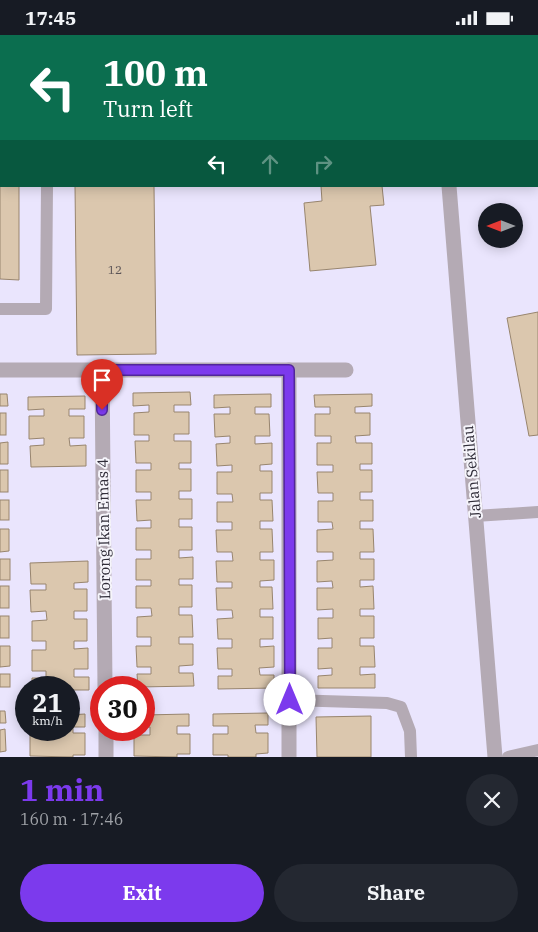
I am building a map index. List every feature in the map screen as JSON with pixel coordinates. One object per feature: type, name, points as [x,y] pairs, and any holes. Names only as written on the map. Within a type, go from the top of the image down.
[{"type":"street","name":"Jalan Sekilau","points":[[449,187],[495,757]]},
{"type":"street","points":[[0,370],[346,370]]},
{"type":"street","name":"Lorong Ikan Emas 4","points":[[102,370],[105,676]]},
{"type":"street","points":[[289,370],[289,757]]},
{"type":"street","points":[[106,741],[106,757]]},
{"type":"lane","points":[[0,309],[46,309],[47,187]]},
{"type":"lane","points":[[475,516],[538,512]]},
{"type":"lane","points":[[290,700],[387,703],[401,707],[410,731],[411,757]]},
{"type":"lane","points":[[508,757],[538,750]]},
{"type":"building","points":[[0,187],[19,187],[19,280],[0,279]]},
{"type":"building","points":[[75,187],[154,187],[156,354],[77,355]]},
{"type":"building","points":[[321,187],[382,187],[384,205],[370,206],[376,265],[310,271],[304,203],[322,201]]},
{"type":"building","points":[[538,312],[538,435],[529,436],[507,318]]},
{"type":"building","points":[[190,392],[191,405],[174,405],[174,412],[189,412],[189,434],[174,434],[174,441],[191,441],[191,463],[179,463],[179,469],[191,469],[191,491],[179,491],[179,499],[192,499],[192,519],[179,519],[179,527],[192,527],[192,550],[179,550],[179,558],[193,557],[193,579],[179,579],[179,585],[192,585],[192,607],[179,607],[179,615],[192,615],[193,637],[179,637],[179,644],[193,644],[193,665],[179,666],[179,673],[193,673],[194,686],[155,687],[155,676],[137,676],[137,674],[151,674],[151,667],[137,667],[136,646],[151,646],[151,637],[137,637],[137,617],[152,616],[151,608],[136,608],[136,586],[151,586],[151,580],[136,580],[136,559],[151,559],[151,550],[136,550],[136,528],[151,528],[151,520],[137,521],[136,500],[151,500],[151,492],[136,492],[136,470],[151,470],[151,463],[136,463],[135,441],[149,441],[149,435],[134,435],[134,413],[149,412],[149,405],[133,406],[133,393]]},
{"type":"building","points":[[0,394],[7,394],[8,406],[0,406]]},
{"type":"building","points":[[271,394],[271,407],[255,407],[255,414],[269,414],[270,436],[255,436],[255,444],[272,443],[272,464],[260,465],[260,471],[272,471],[272,493],[260,493],[260,500],[272,500],[273,521],[260,521],[260,529],[272,529],[273,552],[260,552],[260,560],[274,560],[274,580],[260,581],[260,587],[272,587],[273,609],[260,609],[260,617],[273,617],[273,639],[260,639],[260,647],[274,646],[274,667],[259,668],[260,675],[274,675],[274,688],[218,689],[218,676],[232,676],[232,669],[218,669],[217,648],[232,648],[232,639],[218,639],[217,619],[233,618],[232,610],[217,610],[216,588],[232,588],[232,582],[217,582],[216,561],[233,561],[232,552],[217,552],[216,530],[232,530],[232,522],[217,522],[217,502],[233,502],[232,494],[217,494],[217,472],[232,472],[232,465],[217,466],[216,444],[230,443],[230,436],[215,437],[214,414],[230,414],[230,407],[214,408],[214,395]]},
{"type":"building","points":[[372,394],[372,406],[355,407],[355,413],[370,413],[370,435],[355,436],[356,443],[372,443],[372,464],[360,464],[360,470],[372,470],[372,492],[360,492],[360,500],[373,500],[373,521],[360,521],[360,529],[373,529],[374,552],[360,552],[360,559],[374,559],[374,580],[360,580],[360,587],[373,586],[374,609],[360,609],[360,616],[374,616],[374,638],[360,638],[360,646],[374,646],[375,667],[360,667],[360,675],[375,674],[375,688],[318,688],[318,676],[332,675],[332,668],[318,669],[318,648],[332,648],[332,638],[318,639],[318,618],[333,618],[333,609],[317,610],[317,588],[333,588],[332,581],[317,582],[317,561],[333,560],[333,552],[317,552],[317,530],[333,529],[332,522],[318,522],[318,501],[333,501],[333,493],[318,493],[317,472],[333,472],[333,465],[317,465],[317,443],[331,443],[331,436],[315,436],[315,414],[330,414],[330,407],[315,407],[314,395]]},
{"type":"building","points":[[85,396],[85,409],[69,409],[69,416],[84,416],[84,438],[69,438],[70,446],[86,445],[86,466],[31,467],[30,446],[44,445],[44,438],[29,439],[29,416],[44,416],[44,409],[28,410],[28,397]]},
{"type":"building","points":[[0,413],[6,413],[6,435],[0,435]]},
{"type":"building","points":[[8,442],[8,464],[0,464],[0,443]]},
{"type":"building","points":[[0,470],[8,470],[8,492],[0,492]]},
{"type":"building","points":[[0,500],[9,500],[9,520],[0,520]]},
{"type":"building","points":[[0,529],[9,529],[9,551],[0,552]]},
{"type":"building","points":[[0,559],[10,559],[10,580],[0,580]]},
{"type":"building","points":[[88,561],[88,582],[74,583],[74,589],[87,589],[87,611],[74,611],[74,619],[87,619],[87,641],[74,641],[74,649],[88,648],[88,669],[74,669],[74,676],[46,676],[46,671],[32,671],[32,650],[46,650],[46,641],[32,641],[32,621],[47,620],[46,611],[31,612],[30,590],[46,590],[46,584],[31,584],[30,563]]},
{"type":"building","points":[[0,586],[9,586],[9,608],[0,608]]},
{"type":"building","points":[[0,616],[9,616],[9,638],[0,638]]},
{"type":"building","points":[[0,646],[10,646],[10,666],[0,667]]},
{"type":"building","points":[[0,674],[10,674],[10,687],[0,687]]},
{"type":"building","points":[[80,677],[89,677],[89,690],[80,690]]},
{"type":"building","points":[[0,711],[5,711],[6,723],[0,723]]},
{"type":"building","points":[[268,713],[268,725],[255,725],[256,733],[268,733],[268,753],[256,754],[256,757],[213,755],[213,734],[228,734],[228,726],[213,726],[213,714]]},
{"type":"building","points":[[80,714],[85,714],[85,727],[80,727]]},
{"type":"building","points":[[189,714],[189,726],[177,726],[177,734],[190,734],[190,754],[177,754],[177,757],[134,756],[134,741],[155,741],[155,715]]},
{"type":"building","points":[[371,716],[371,757],[317,757],[316,717]]},
{"type":"building","points":[[5,729],[6,751],[0,752],[0,730]]},
{"type":"building","points":[[80,733],[85,733],[85,755],[73,755],[73,757],[30,756],[30,741],[80,741]]},
{"type":"route","points":[[102,410],[102,370],[289,370],[290,700]]}]
